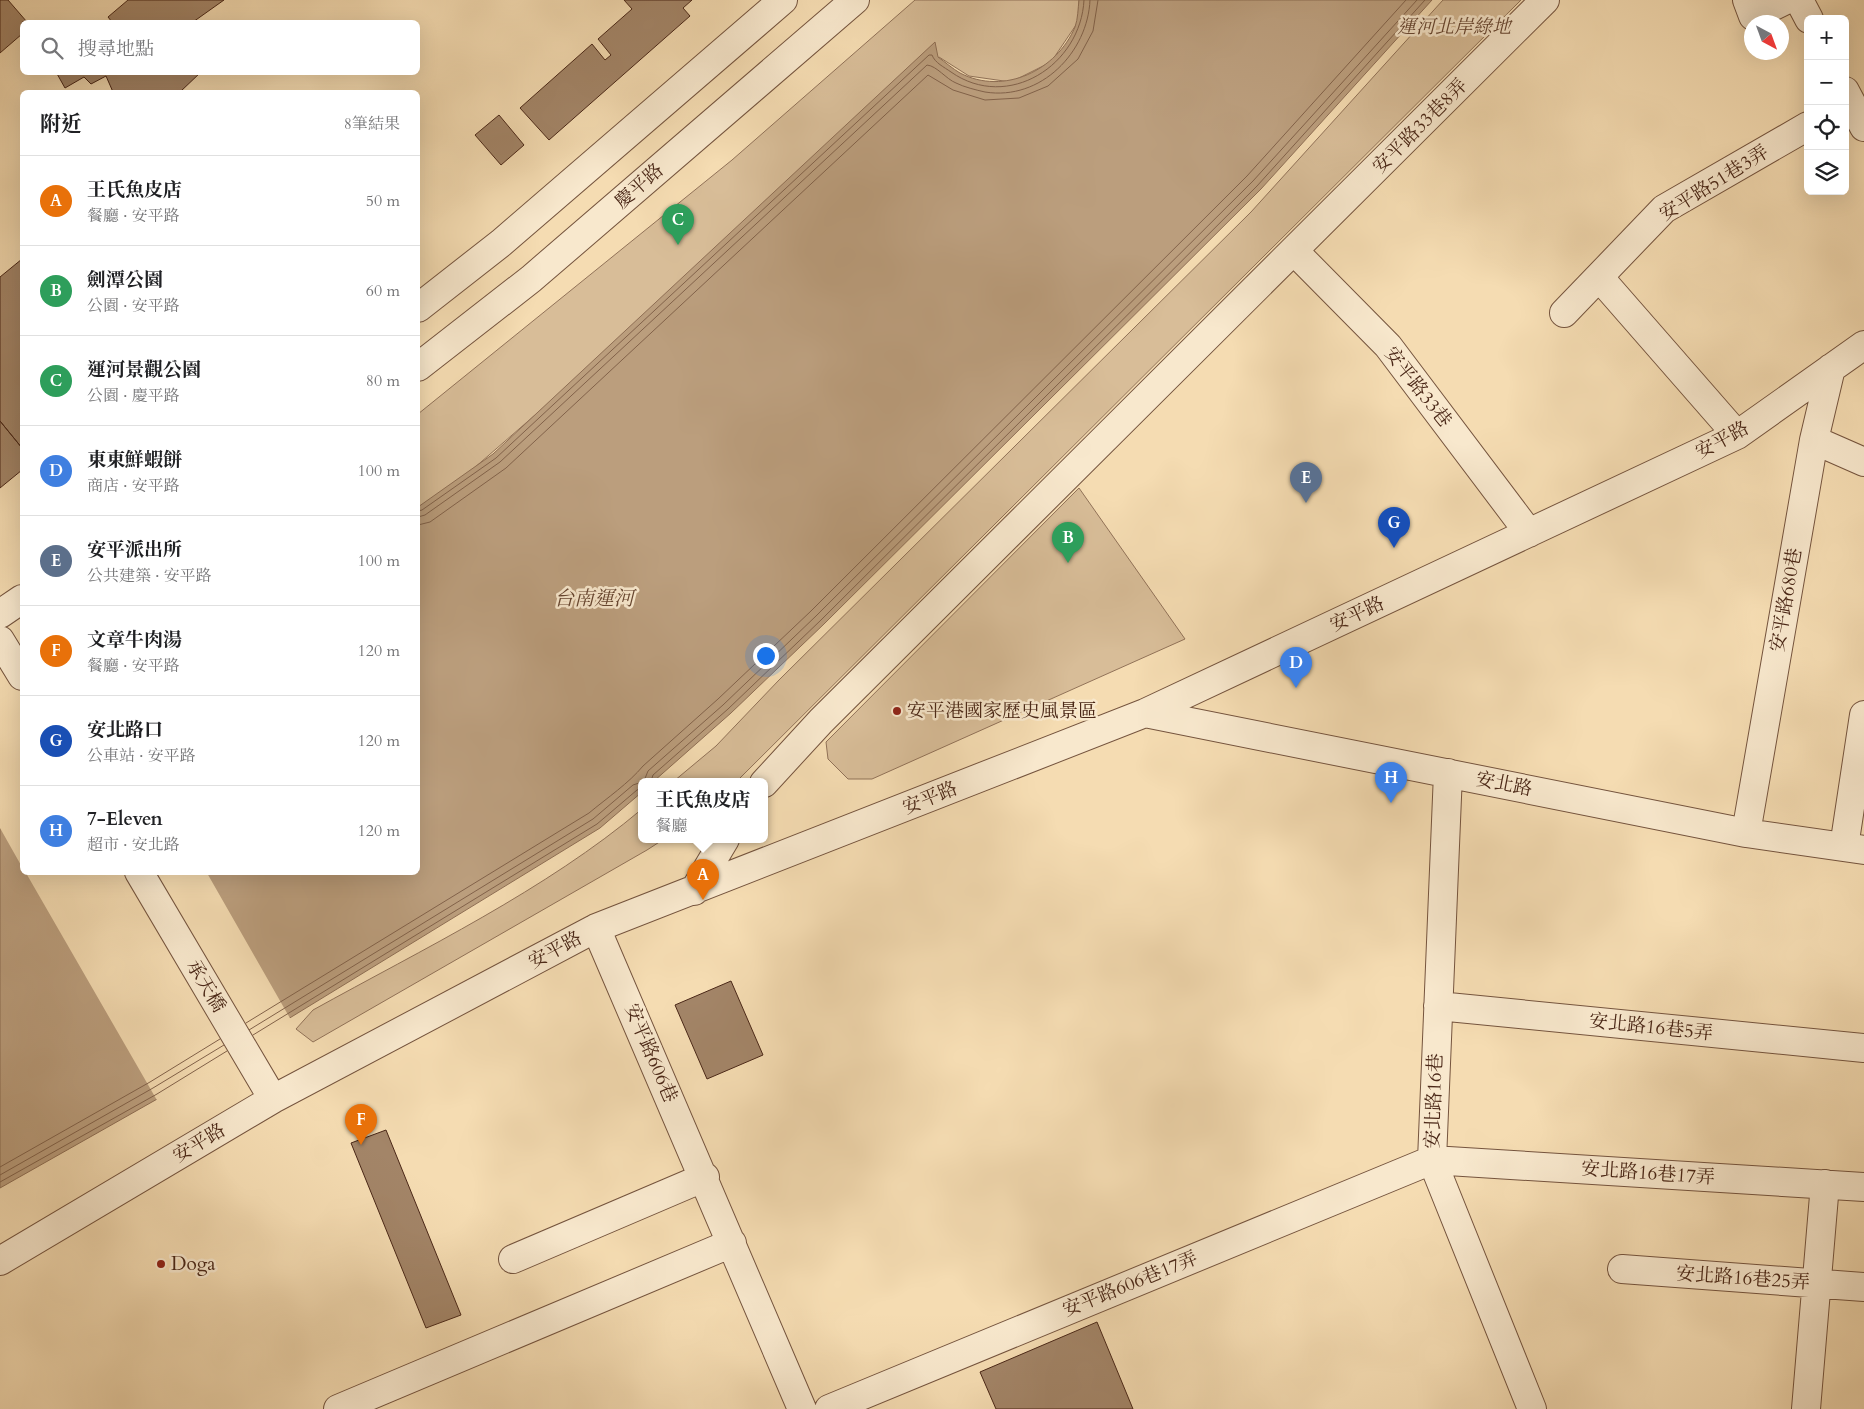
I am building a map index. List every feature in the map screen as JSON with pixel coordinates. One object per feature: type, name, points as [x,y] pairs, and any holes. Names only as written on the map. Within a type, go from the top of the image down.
[{"type":"street","points":[[420,306],[501,243],[783,0]]},
{"type":"street","name":"慶平路","points":[[420,365],[531,279],[855,0]]},
{"type":"street","name":"安平路33巷8弄","points":[[768,779],[821,721],[1545,0]]},
{"type":"street","points":[[1747,0],[1754,16],[1786,0]]},
{"type":"street","points":[[1799,0],[1807,15]]},
{"type":"street","points":[[1849,102],[1864,127]]},
{"type":"street","name":"安平路51巷3弄","points":[[1564,313],[1664,209],[1804,128]]},
{"type":"street","name":"安平路33巷","points":[[1294,251],[1388,346],[1529,533]]},
{"type":"street","points":[[1600,276],[1737,435]]},
{"type":"street","name":"安平路","points":[[0,1261],[273,1098],[596,928],[1145,713],[1737,435],[1864,345]]},
{"type":"street","name":"安平路680巷","points":[[1746,833],[1814,440],[1831,368]]},
{"type":"street","points":[[1814,440],[1864,462]]},
{"type":"street","points":[[0,614],[20,599]]},
{"type":"street","name":"安北路","points":[[1145,713],[1746,833],[1854,849]]},
{"type":"street","points":[[1854,849],[1864,715]]},
{"type":"street","name":"安北路16巷","points":[[1448,773],[1432,1160],[1532,1409]]},
{"type":"street","points":[[694,891],[723,843]]},
{"type":"street","name":"承天橋","points":[[141,875],[273,1098]]},
{"type":"street","name":"安平路606巷","points":[[596,928],[705,1178],[802,1409]]},
{"type":"street","name":"安北路16巷5弄","points":[[1438,1006],[1864,1048]]},
{"type":"street","name":"安北路16巷17弄","points":[[1432,1160],[1864,1187]]},
{"type":"street","name":"安平路606巷17弄","points":[[829,1409],[1432,1160]]},
{"type":"street","points":[[513,1259],[705,1178]]},
{"type":"street","points":[[1806,1409],[1825,1184]]},
{"type":"street","points":[[338,1409],[732,1243]]},
{"type":"street","name":"安北路16巷25弄","points":[[1622,1269],[1864,1287]]},
{"type":"green space","points":[[915,0],[1079,0],[1078,22],[1051,62],[1011,82],[969,76],[939,57],[634,329],[458,482],[420,510],[420,412],[732,160]]},
{"type":"green space","name":"運河北岸綠地","points":[[1443,0],[1521,0],[740,778],[678,778],[716,746],[779,680],[1251,212]]},
{"type":"green space","points":[[1079,488],[1185,639],[872,779],[848,779],[828,759],[826,742]]},
{"type":"green space","points":[[638,812],[638,843],[658,843],[313,1042],[296,1029],[313,1010],[483,917],[566,866]]},
{"type":"water","name":"台南運河","points":[[1079,0],[1432,0],[1261,189],[824,624],[731,713],[657,778],[638,778],[638,795],[600,828],[159,1098],[0,1188],[0,795],[20,783],[20,875],[420,875],[420,506],[493,454],[935,42],[938,57],[960,73],[994,82],[1011,80],[1027,75],[1042,67],[1056,56],[1067,42],[1075,27]]},
{"type":"pier","points":[[20,780],[20,863],[0,828],[0,792]]},
{"type":"pier","points":[[27,875],[208,875],[291,1020],[158,1102]]},
{"type":"building","points":[[0,0],[8,0],[25,20],[20,20],[20,36],[0,53]]},
{"type":"building","points":[[128,0],[224,0],[196,20],[110,20],[108,17]]},
{"type":"building","points":[[624,0],[692,0],[683,8],[690,16],[549,140],[520,108],[592,44],[605,60],[611,55],[598,39],[632,9]]},
{"type":"building","points":[[58,75],[198,75],[182,90],[112,90],[106,76],[91,84],[84,77],[65,88]]},
{"type":"building","points":[[499,115],[524,145],[501,165],[475,135]]},
{"type":"building","points":[[20,261],[20,446],[0,421],[0,277]]},
{"type":"building","points":[[0,421],[20,446],[20,472],[0,488]]},
{"type":"building","points":[[731,981],[763,1055],[707,1079],[675,1005]]},
{"type":"building","points":[[386,1130],[461,1315],[426,1328],[351,1143]]},
{"type":"building","points":[[1097,1322],[1133,1409],[996,1409],[980,1372]]},
{"type":"place","name":"運河景觀公園","points":[[678,245]]},
{"type":"place","name":"安平派出所","points":[[1306,503]]},
{"type":"place","name":"安北路口","points":[[1394,548]]},
{"type":"place","name":"劍潭公園","points":[[1068,563]]},
{"type":"place","name":"東東鮮蝦餅","points":[[1296,688]]},
{"type":"place","name":"安平港國家歷史風景區","points":[[897,711]]},
{"type":"place","name":"7-Eleven","points":[[1391,803]]},
{"type":"place","name":"王氏魚皮店","points":[[703,900]]},
{"type":"place","name":"文章牛肉湯","points":[[361,1145]]},
{"type":"place","name":"Doga","points":[[161,1264]]}]
